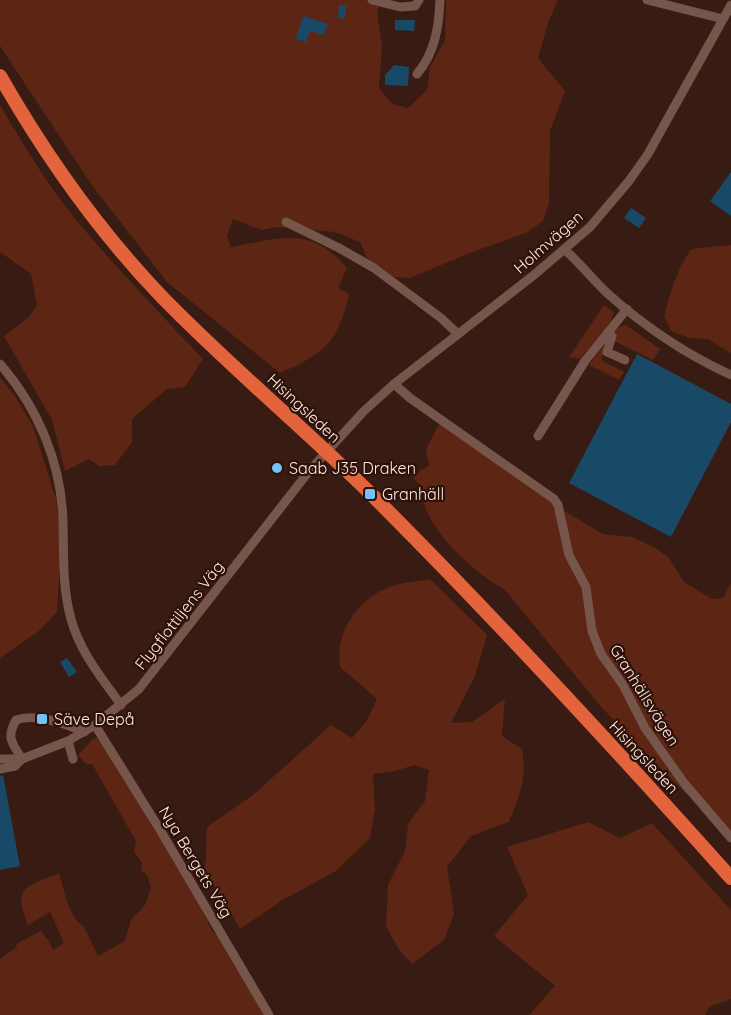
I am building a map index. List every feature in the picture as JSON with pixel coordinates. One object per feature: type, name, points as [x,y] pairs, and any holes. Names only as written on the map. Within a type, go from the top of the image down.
[{"type":"highway","name":"Hisingsleden","points":[[0,76],[49,156],[97,222],[124,254],[192,326],[326,451],[484,609],[731,878]]},
{"type":"street","points":[[372,0],[407,8],[415,6],[418,0]]},
{"type":"street","points":[[417,74],[436,38],[440,0]]},
{"type":"street","points":[[647,0],[723,19]]},
{"type":"street","name":"Holmvägen","points":[[326,451],[374,401],[394,384],[565,250],[590,227],[629,181],[663,128],[731,5]]},
{"type":"street","points":[[286,222],[374,268],[441,318],[458,334]]},
{"type":"street","points":[[565,250],[627,309],[680,349],[731,375]]},
{"type":"street","points":[[538,436],[585,361],[627,309]]},
{"type":"street","points":[[608,332],[612,336],[608,352],[625,360]]},
{"type":"street","points":[[0,364],[16,382],[35,414],[47,441],[56,473],[63,521],[63,581],[68,609],[77,638],[96,672],[121,705]]},
{"type":"street","name":"Granhällsvägen","points":[[394,384],[410,398],[554,499],[558,505],[569,555],[586,586],[592,631],[601,654],[623,685],[645,728],[684,783],[731,838]]},
{"type":"street","name":"Flygflottiljens Väg","points":[[0,759],[22,759],[68,741],[95,725],[121,705],[154,672],[326,451]]},
{"type":"street","points":[[22,759],[10,737],[10,730],[16,720],[32,717],[84,732]]},
{"type":"street","name":"Nya Bergets Väg","points":[[95,725],[159,828],[269,1015]]},
{"type":"street","points":[[68,741],[73,759]]},
{"type":"street","name":"Flygflottiljens Väg","points":[[0,769],[15,766],[22,759]]},
{"type":"shaded area","points":[[0,0],[381,0],[377,12],[382,46],[379,88],[392,104],[408,108],[427,90],[430,67],[445,40],[446,0],[558,0],[548,23],[538,58],[565,91],[550,131],[549,203],[543,221],[526,233],[410,278],[394,277],[367,258],[360,242],[335,232],[277,227],[261,230],[233,219],[227,236],[231,247],[279,238],[307,240],[334,254],[347,268],[338,288],[349,294],[345,311],[334,336],[327,345],[308,360],[280,373],[167,282],[91,184],[0,46]]},
{"type":"shaded area","points":[[0,105],[53,190],[73,216],[203,359],[185,387],[167,389],[132,419],[132,442],[115,465],[99,466],[89,459],[65,471],[52,420],[4,336],[29,317],[37,305],[31,274],[0,252]]},
{"type":"shaded area","points":[[731,245],[731,353],[708,339],[690,338],[672,332],[664,317],[674,282],[691,249]]},
{"type":"shaded area","points":[[604,305],[614,312],[610,323],[580,359],[569,357]]},
{"type":"shaded area","points":[[626,325],[660,349],[653,360],[614,341],[616,330]]},
{"type":"shaded area","points":[[608,340],[601,360],[624,372],[619,380],[589,365]]},
{"type":"shaded area","points":[[0,377],[15,396],[33,426],[56,499],[61,545],[57,612],[39,631],[0,658]]},
{"type":"shaded area","points":[[440,422],[551,503],[603,534],[632,537],[656,548],[669,558],[684,582],[712,599],[723,598],[731,583],[731,834],[677,785],[602,708],[504,589],[469,564],[438,530],[425,506],[423,487],[413,478],[429,466],[426,449]]},
{"type":"shaded area","points":[[430,579],[487,635],[475,676],[451,723],[472,722],[505,699],[502,736],[522,749],[524,770],[522,787],[509,822],[471,836],[447,867],[454,914],[444,940],[412,964],[399,950],[386,926],[388,885],[405,851],[408,824],[425,801],[429,770],[415,765],[391,772],[373,774],[375,809],[370,838],[336,871],[281,901],[240,929],[205,870],[207,827],[253,795],[331,725],[352,738],[366,722],[377,699],[340,667],[339,654],[345,630],[358,609],[378,593],[394,585]]},
{"type":"shaded area","points":[[98,738],[104,744],[202,909],[212,931],[221,939],[265,1015],[0,1015],[0,959],[17,947],[16,944],[41,931],[53,950],[64,943],[50,912],[28,925],[21,902],[22,895],[30,885],[59,873],[67,902],[75,919],[84,927],[98,956],[125,941],[131,920],[145,905],[151,888],[147,875],[141,870],[142,863],[134,852],[136,841],[92,764],[86,764],[78,755],[93,739]]},
{"type":"shaded area","points":[[588,822],[620,838],[652,823],[731,910],[731,999],[709,1007],[705,1015],[529,1015],[555,986],[494,936],[528,895],[507,847]]},
{"type":"building","points":[[339,5],[346,6],[345,18],[338,18]]},
{"type":"building","points":[[303,16],[328,24],[324,35],[310,31],[306,42],[296,39]]},
{"type":"building","points":[[395,20],[415,20],[414,31],[395,30]]},
{"type":"building","points":[[394,65],[409,67],[408,86],[385,85],[385,75]]},
{"type":"building","points":[[731,172],[731,216],[710,201]]},
{"type":"building","points":[[631,208],[646,218],[639,228],[624,218]]},
{"type":"building","points":[[637,354],[731,404],[731,422],[671,537],[569,483]]},
{"type":"building","points":[[67,658],[77,672],[69,677],[60,662]]},
{"type":"building","points":[[3,775],[20,866],[0,870],[0,776]]},
{"type":"place","name":"Saab J35 Draken","points":[[277,468]]},
{"type":"place","name":"Granhäll","points":[[370,494]]},
{"type":"place","name":"Säve Depå","points":[[42,719]]}]
